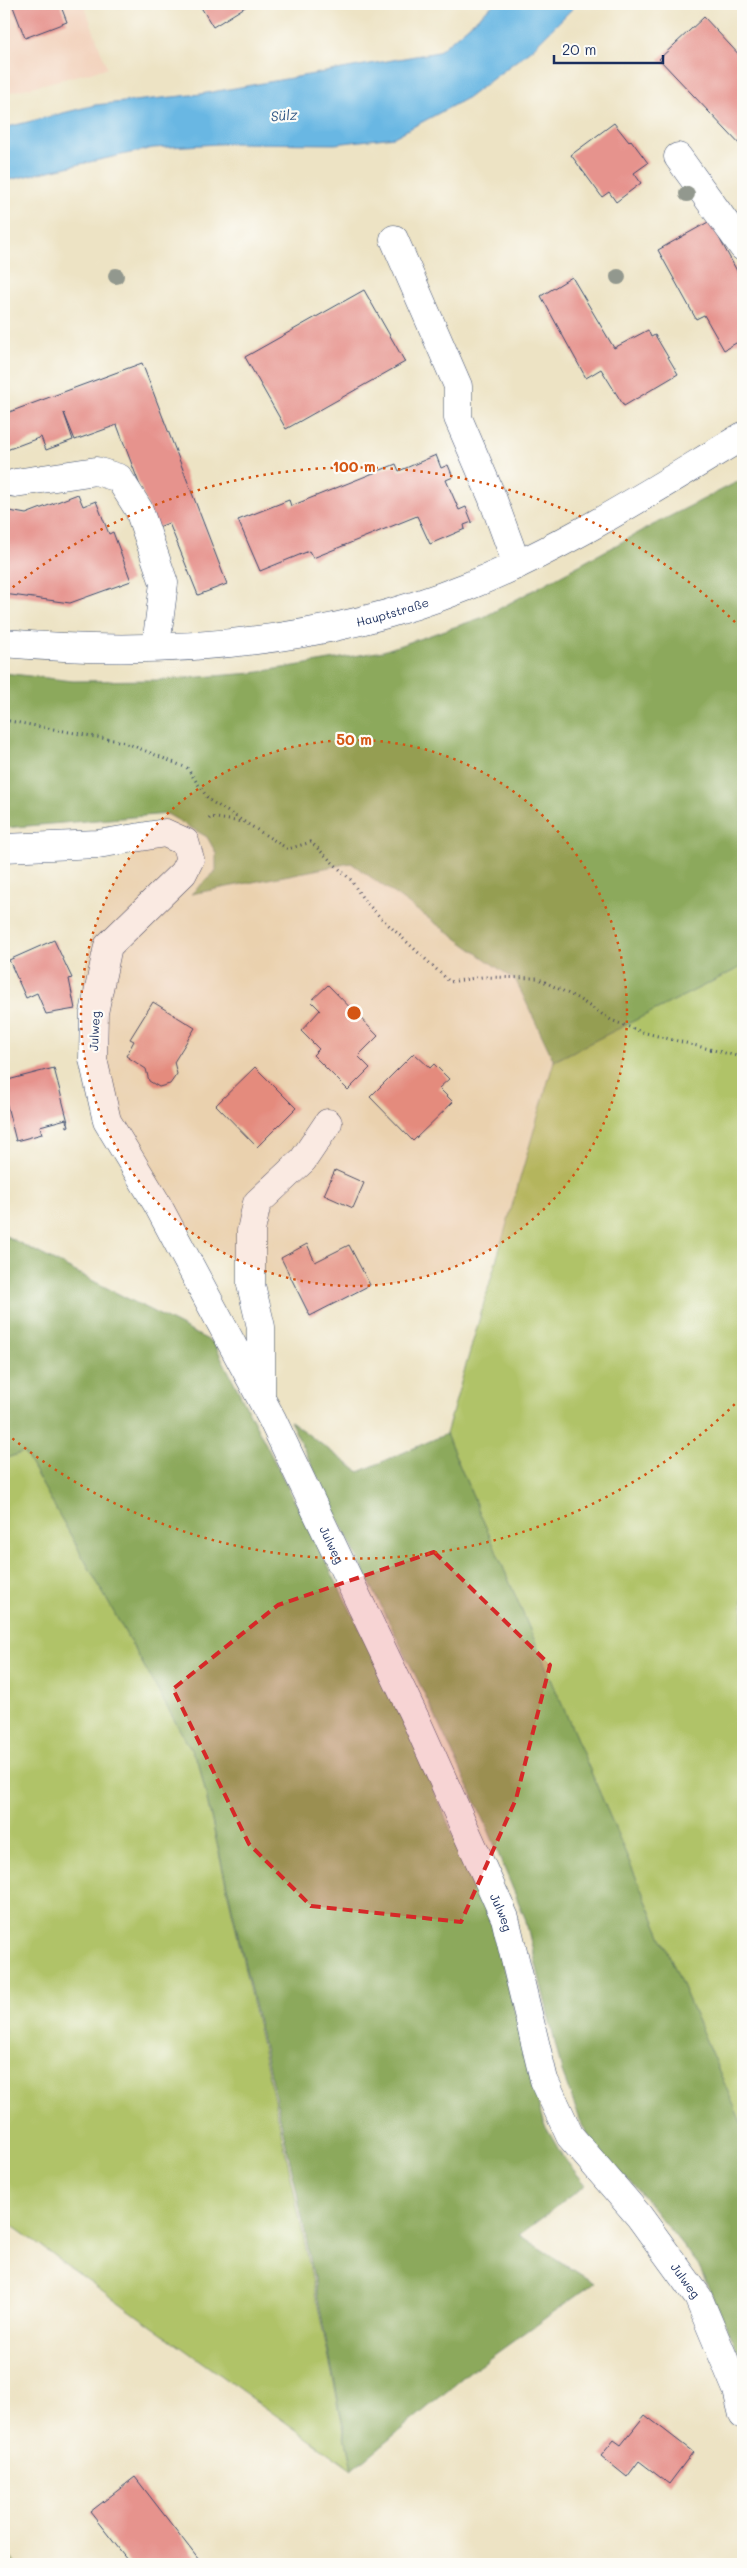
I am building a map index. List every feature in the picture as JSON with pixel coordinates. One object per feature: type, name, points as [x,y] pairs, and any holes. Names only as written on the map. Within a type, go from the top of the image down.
[{"type":"street","points":[[678,157],[743,247]]},
{"type":"street","points":[[394,239],[458,386],[458,418],[492,497],[517,565]]},
{"type":"street","name":"Hauptstraße","points":[[4,643],[73,649],[241,643],[301,635],[357,622],[422,603],[517,565],[635,500],[743,436]]},
{"type":"street","points":[[14,483],[96,472],[119,478],[139,510],[164,583],[156,646]]},
{"type":"street","name":"Julweg","points":[[4,848],[98,844],[165,833],[185,842],[190,859],[183,873],[108,946],[94,1013],[93,1059],[107,1121],[156,1202],[261,1398],[416,1720],[505,1918],[544,2080],[570,2136],[639,2216],[698,2297],[737,2390],[743,2415]]},
{"type":"street","name":"Julweg","points":[[261,1398],[261,1327],[251,1285],[251,1231],[257,1203],[303,1160],[328,1124]]},
{"type":"path","points":[[4,720],[124,742],[187,768],[208,800],[242,822],[288,849],[311,842],[351,880],[363,899],[380,917],[450,982],[482,977],[537,978],[578,998],[610,1020],[642,1032],[737,1056],[743,1055]]},
{"type":"highlighted area","points":[[434,1552],[550,1665],[516,1799],[461,1922],[311,1906],[249,1844],[173,1689],[278,1605]]},
{"type":"shaded area","points":[[4,4],[84,4],[107,68],[4,94]]},
{"type":"green space","points":[[743,479],[743,966],[554,1061],[516,981],[351,863],[191,894],[216,871],[216,853],[207,837],[167,814],[4,828],[4,673],[73,681],[160,680],[253,673],[383,651],[484,617],[651,526]]},
{"type":"green space","points":[[743,966],[743,2127],[446,1434],[554,1061]]},
{"type":"green space","points":[[4,1235],[214,1343],[370,1648],[405,1725],[492,1923],[543,2122],[563,2157],[586,2185],[519,2235],[594,2283],[469,2373],[352,2470],[295,2183],[199,1764],[24,1452],[4,1459]]},
{"type":"green space","points":[[290,1421],[359,1472],[446,1434],[743,2127],[743,2362],[697,2263],[637,2189],[599,2152],[582,2125],[562,2072],[525,1918],[485,1822],[428,1701]]},
{"type":"green space","points":[[24,1452],[199,1764],[288,2162],[352,2470],[4,2220],[4,1459]]},
{"type":"green space","points":[[4,2547],[16,2564],[4,2564]]},
{"type":"water","name":"Sülz","points":[[494,4],[577,4],[533,48],[469,97],[394,137],[335,144],[234,143],[153,148],[4,181],[4,128],[95,105],[201,94],[438,52]]},
{"type":"building","points":[[12,4],[60,4],[67,22],[25,38]]},
{"type":"building","points":[[199,4],[250,4],[213,27]]},
{"type":"building","points":[[704,17],[743,59],[743,148],[659,59]]},
{"type":"building","points":[[614,123],[629,142],[631,140],[648,163],[634,173],[641,183],[616,202],[609,192],[602,197],[571,155]]},
{"type":"building","points":[[710,221],[743,282],[743,339],[724,350],[704,315],[696,319],[658,250]]},
{"type":"building","points":[[572,277],[614,348],[648,330],[651,337],[655,335],[678,374],[624,406],[601,369],[586,378],[541,296]]},
{"type":"building","points":[[364,290],[405,362],[286,429],[245,357]]},
{"type":"building","points":[[142,363],[227,584],[198,595],[169,523],[156,528],[117,425],[75,440],[64,413],[73,440],[46,450],[41,437],[4,451],[4,414]]},
{"type":"building","points":[[436,455],[441,468],[448,465],[453,477],[446,480],[459,510],[466,507],[472,522],[464,525],[465,529],[430,544],[417,516],[313,558],[309,551],[260,571],[238,520],[289,500],[291,506],[396,464],[399,471]]},
{"type":"building","points":[[78,494],[83,506],[96,501],[109,534],[113,532],[131,581],[70,603],[4,594],[4,510],[26,514]]},
{"type":"building","points":[[54,940],[72,978],[69,979],[75,1009],[46,1014],[37,993],[26,998],[9,960]]},
{"type":"building","points":[[328,985],[378,1036],[358,1056],[370,1068],[348,1090],[313,1055],[319,1049],[301,1031],[320,1010],[311,1001]]},
{"type":"building","points":[[153,1002],[195,1028],[174,1062],[177,1074],[170,1084],[159,1087],[149,1081],[146,1069],[126,1056],[134,1041],[130,1039]]},
{"type":"building","points":[[414,1053],[430,1068],[434,1064],[449,1079],[439,1088],[453,1102],[413,1141],[370,1097]]},
{"type":"building","points":[[255,1067],[296,1108],[257,1147],[216,1105]]},
{"type":"building","points":[[54,1068],[69,1126],[67,1127],[66,1119],[40,1126],[42,1134],[16,1141],[4,1094],[4,1081]]},
{"type":"building","points":[[335,1170],[364,1183],[353,1208],[324,1195]]},
{"type":"building","points":[[307,1244],[315,1262],[349,1245],[370,1285],[310,1316],[281,1258]]},
{"type":"building","points":[[645,2415],[693,2452],[669,2484],[639,2461],[627,2477],[601,2456],[614,2440],[621,2445]]},
{"type":"building","points":[[135,2477],[202,2564],[131,2564],[90,2512]]}]
